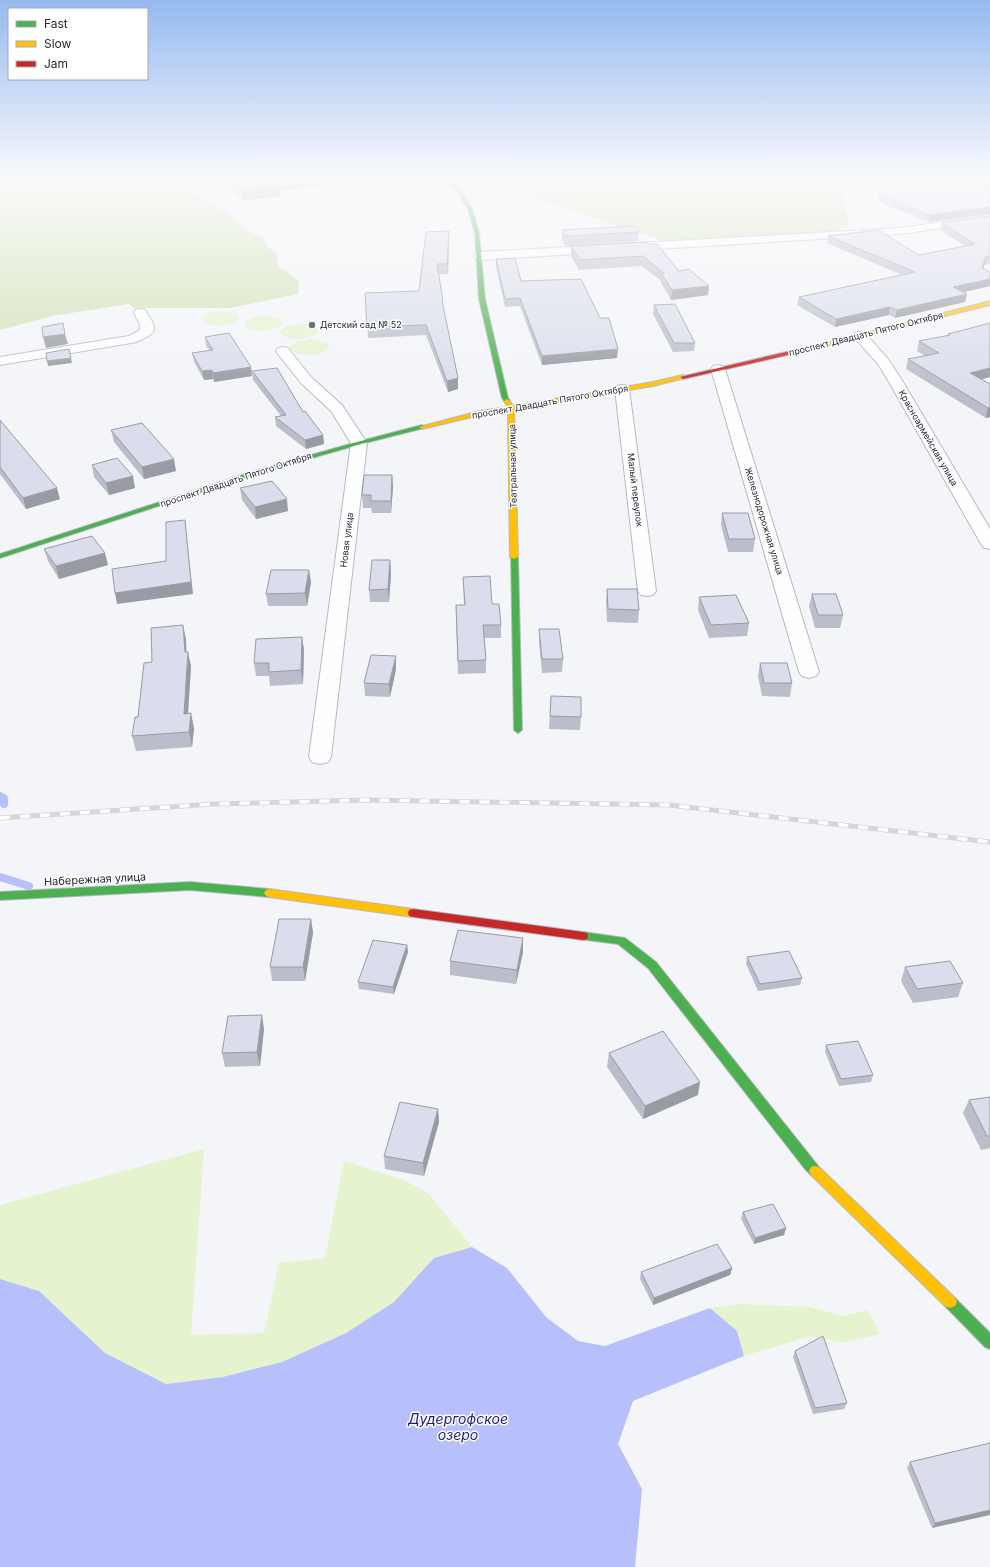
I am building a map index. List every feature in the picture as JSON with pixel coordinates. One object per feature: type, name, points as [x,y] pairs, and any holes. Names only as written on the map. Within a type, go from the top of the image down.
[{"type":"street","name":"Театральная улица","points":[[479,249],[482,299],[505,398],[511,407],[518,730]]},
{"type":"street","points":[[480,256],[595,249]]},
{"type":"street","name":"проспект Двадцать Пятого Октября","points":[[0,556],[257,472],[359,443],[480,413],[653,384],[860,336],[990,303]]},
{"type":"street","points":[[0,361],[132,339],[147,332],[147,325],[140,313]]},
{"type":"street","name":"Красноармейская улица","points":[[860,336],[883,362],[896,382],[990,544]]},
{"type":"street","points":[[283,351],[306,380],[337,408],[359,443]]},
{"type":"street","name":"Железнодорожная улица","points":[[718,369],[809,672]]},
{"type":"street","name":"Малый переулок","points":[[622,389],[648,591]]},
{"type":"street","name":"Новая улица","points":[[320,757],[359,443]]},
{"type":"street","name":"Набережная улица","points":[[0,896],[190,886],[255,891],[621,941],[652,965],[810,1165],[990,1342]]},
{"type":"green space","points":[[0,249],[271,249],[277,254],[278,266],[299,281],[298,294],[230,308],[133,308],[129,304],[52,316],[0,330]]},
{"type":"green space","points":[[224,311],[238,314],[239,319],[231,324],[221,326],[211,325],[202,321],[203,316],[211,312]]},
{"type":"green space","points":[[266,315],[281,319],[282,324],[274,329],[264,331],[254,330],[245,326],[244,323],[246,321],[254,317]]},
{"type":"green space","points":[[302,323],[317,327],[318,332],[310,337],[293,339],[287,338],[280,332],[284,327]]},
{"type":"green space","points":[[312,339],[327,343],[329,348],[321,353],[310,355],[299,354],[290,350],[291,345],[299,341]]},
{"type":"green space","points":[[204,1149],[191,1335],[264,1333],[279,1263],[325,1258],[344,1161],[406,1181],[429,1194],[472,1247],[434,1258],[394,1302],[346,1333],[282,1362],[223,1377],[166,1384],[105,1353],[39,1291],[0,1279],[0,1205]]},
{"type":"green space","points":[[739,1304],[810,1307],[843,1316],[868,1310],[880,1334],[842,1343],[811,1336],[744,1356],[737,1331],[710,1308]]},
{"type":"water","name":"Дудергофское озеро","points":[[472,1247],[507,1268],[546,1317],[578,1341],[605,1346],[710,1308],[737,1331],[744,1356],[633,1401],[618,1444],[642,1489],[635,1567],[0,1567],[0,1279],[39,1291],[105,1353],[166,1384],[223,1377],[282,1362],[346,1333],[394,1302],[434,1258]]},
{"type":"building","points":[[424,249],[448,249],[447,264],[437,264],[442,301],[458,378],[447,381],[426,325],[367,327],[365,293],[419,291]]},
{"type":"building","points":[[573,249],[661,249],[679,271],[689,269],[709,286],[672,290],[661,273],[664,273],[643,256],[580,260]]},
{"type":"building","points":[[860,249],[909,249],[919,255],[949,249],[990,249],[990,257],[986,256],[982,268],[990,272],[990,279],[953,287],[967,294],[897,310],[890,307],[836,319],[799,297],[915,272]]},
{"type":"building","points":[[515,258],[521,281],[581,279],[600,318],[609,318],[618,349],[542,356],[520,298],[505,299],[496,259]]},
{"type":"building","points":[[675,304],[695,343],[674,343],[654,305]]},
{"type":"building","points":[[63,323],[65,334],[43,337],[42,327]]},
{"type":"building","points":[[990,323],[990,368],[970,373],[990,384],[990,408],[908,359],[939,353],[919,341],[950,335],[948,334]]},
{"type":"building","points":[[229,333],[251,367],[213,373],[212,370],[202,371],[192,353],[213,350],[205,337]]},
{"type":"building","points":[[69,349],[71,358],[47,361],[46,353]]},
{"type":"building","points":[[277,368],[303,412],[305,411],[323,435],[305,440],[275,417],[286,415],[252,371]]},
{"type":"building","points":[[0,420],[57,488],[23,498],[0,467]]},
{"type":"building","points":[[142,423],[174,459],[142,467],[111,430]]},
{"type":"building","points":[[117,458],[133,476],[106,483],[92,465]]},
{"type":"building","points":[[364,475],[392,475],[391,501],[371,501],[371,495],[362,495]]},
{"type":"building","points":[[272,481],[287,499],[255,507],[240,488]]},
{"type":"building","points":[[722,513],[748,513],[755,539],[729,539]]},
{"type":"building","points":[[185,520],[191,582],[115,593],[112,569],[166,561],[166,522]]},
{"type":"building","points":[[92,536],[105,553],[56,566],[44,549]]},
{"type":"building","points":[[372,560],[390,560],[388,589],[369,590]]},
{"type":"building","points":[[271,570],[309,570],[305,593],[266,594]]},
{"type":"building","points":[[490,576],[492,604],[499,604],[501,625],[483,625],[486,660],[458,661],[456,605],[465,605],[463,577]]},
{"type":"building","points":[[607,589],[637,589],[639,610],[608,609]]},
{"type":"building","points":[[812,594],[836,594],[843,615],[818,615]]},
{"type":"building","points":[[736,595],[749,623],[711,625],[699,597]]},
{"type":"building","points":[[183,625],[185,652],[188,652],[184,714],[191,713],[189,732],[132,736],[135,717],[138,717],[144,663],[152,662],[151,628]]},
{"type":"building","points":[[539,629],[559,629],[563,659],[542,659]]},
{"type":"building","points":[[302,637],[301,670],[269,672],[269,663],[254,663],[256,639]]},
{"type":"building","points":[[371,655],[396,656],[389,684],[364,683]]},
{"type":"building","points":[[760,663],[787,663],[792,683],[764,683]]},
{"type":"building","points":[[551,696],[581,697],[581,717],[550,716]]},
{"type":"building","points":[[279,919],[311,919],[303,967],[270,967]]},
{"type":"building","points":[[458,930],[523,938],[517,970],[450,961]]},
{"type":"building","points":[[373,940],[407,945],[393,987],[358,982]]},
{"type":"building","points":[[789,951],[802,978],[760,984],[747,957]]},
{"type":"building","points":[[950,961],[963,983],[917,989],[905,967]]},
{"type":"building","points":[[262,1015],[257,1052],[222,1053],[228,1016]]},
{"type":"building","points":[[663,1031],[700,1082],[645,1106],[609,1053]]},
{"type":"building","points":[[858,1041],[873,1075],[841,1079],[826,1045]]},
{"type":"building","points":[[990,1097],[990,1136],[987,1136],[969,1100]]},
{"type":"building","points":[[400,1102],[438,1109],[423,1163],[384,1156]]},
{"type":"building","points":[[773,1204],[786,1228],[755,1238],[743,1212]]},
{"type":"building","points":[[717,1244],[732,1268],[654,1298],[641,1272]]},
{"type":"building","points":[[823,1336],[847,1403],[815,1408],[795,1351]]},
{"type":"building","points":[[990,1443],[990,1510],[935,1523],[910,1462]]},
{"type":"waterway","points":[[0,796],[4,798],[4,804]]},
{"type":"waterway","points":[[0,877],[29,886]]},
{"type":"railway","points":[[0,818],[214,804],[365,800],[669,805],[990,842]]},
{"type":"traffic: fast","points":[[478,249],[482,299],[505,398],[507,401]]},
{"type":"traffic: fast","points":[[0,556],[257,472],[422,427]]},
{"type":"traffic: fast","points":[[514,557],[518,730]]},
{"type":"traffic: fast","points":[[0,896],[190,886],[269,893]]},
{"type":"traffic: fast","points":[[583,936],[621,941],[652,965],[815,1171]]},
{"type":"traffic: fast","points":[[950,1302],[990,1342]]},
{"type":"traffic: slow","points":[[790,353],[990,303]]},
{"type":"traffic: slow","points":[[422,427],[480,413],[653,384],[683,377]]},
{"type":"traffic: slow","points":[[507,401],[511,407],[514,557]]},
{"type":"traffic: slow","points":[[269,893],[413,913]]},
{"type":"traffic: slow","points":[[815,1171],[950,1302]]},
{"type":"traffic: jam","points":[[683,377],[790,353]]},
{"type":"traffic: jam","points":[[413,913],[583,936]]},
{"type":"place","name":"Детский сад № 52","points":[[312,325]]}]
